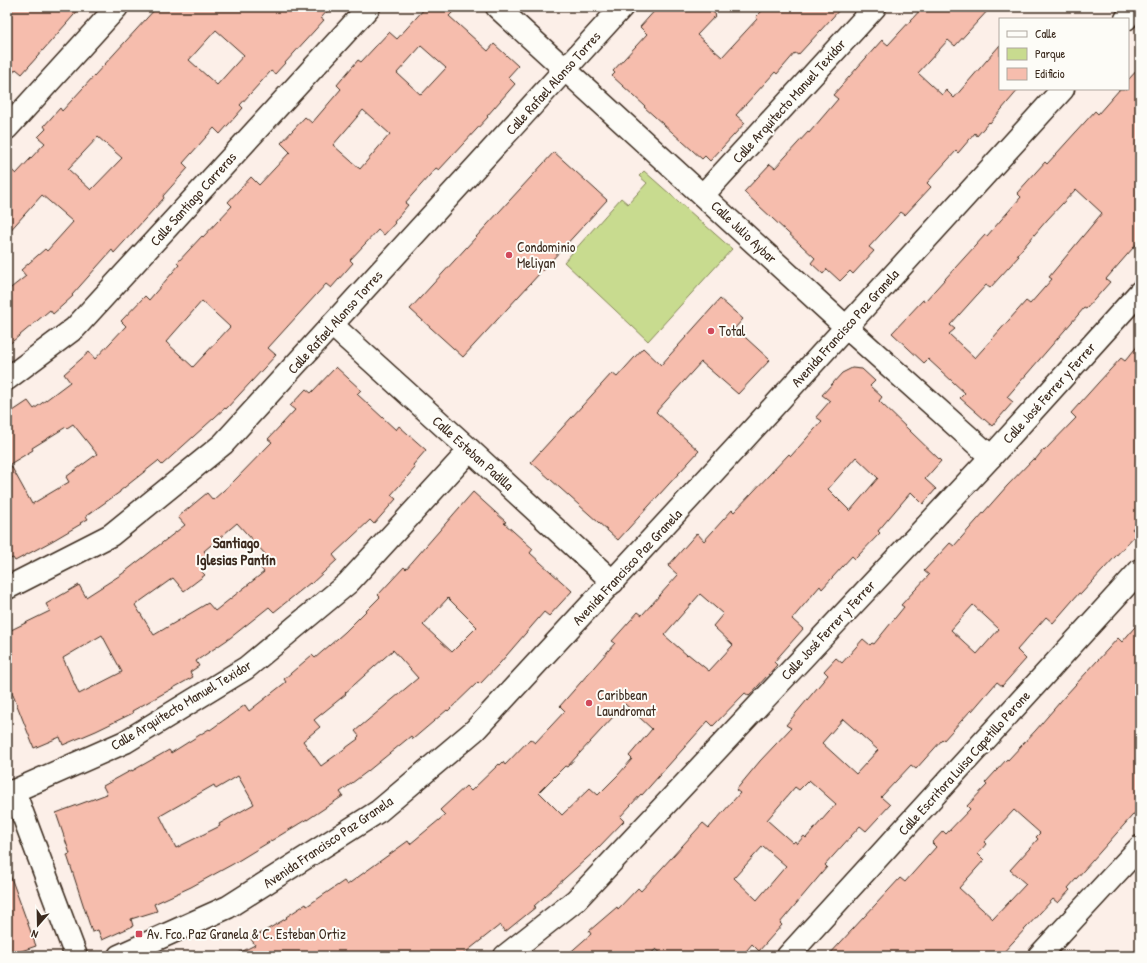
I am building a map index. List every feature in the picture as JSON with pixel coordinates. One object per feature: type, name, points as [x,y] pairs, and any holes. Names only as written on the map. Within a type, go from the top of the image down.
[{"type":"street","points":[[7,128],[117,7]]},
{"type":"street","name":"Calle Santiago Carreras","points":[[7,379],[75,328],[369,7]]},
{"type":"street","name":"Calle Julio Aybar","points":[[497,7],[846,327],[991,457]]},
{"type":"street","name":"Calle Rafael Alonso Torres","points":[[7,588],[110,535],[223,444],[622,7]]},
{"type":"street","name":"Calle Arquitecto Manuel Texidor","points":[[703,195],[875,7]]},
{"type":"street","points":[[1127,18],[1135,7]]},
{"type":"street","name":"Avenida Francisco Paz Granela","points":[[119,956],[228,907],[379,812],[475,730],[613,582],[1062,90]]},
{"type":"street","name":"Calle José Ferrer y Ferrer","points":[[505,956],[576,900],[991,457],[1140,292]]},
{"type":"street","name":"Calle Esteban Padilla","points":[[332,325],[613,582]]},
{"type":"street","name":"Calle Arquitecto Manuel Texidor","points":[[10,791],[125,742],[246,668],[348,583],[470,450]]},
{"type":"street","name":"Calle Escritora Luisa Capetillo Perone","points":[[788,956],[1140,570]]},
{"type":"street","points":[[10,791],[76,956]]},
{"type":"street","points":[[1041,955],[1140,846]]},
{"type":"green space","points":[[644,171],[732,249],[648,341],[564,262],[621,198],[628,204],[647,183],[639,176]]},
{"type":"building","points":[[7,7],[81,7],[22,74],[16,69],[7,80]]},
{"type":"building","points":[[157,7],[331,7],[321,18],[324,20],[275,74],[271,71],[240,105],[243,108],[220,134],[214,128],[183,163],[188,168],[163,196],[164,198],[114,253],[112,250],[72,295],[73,296],[53,314],[50,310],[7,346],[7,291],[26,276],[21,270],[45,249],[47,251],[73,222],[42,195],[7,234],[7,166],[16,174],[45,143],[38,137],[46,129],[44,126],[60,108],[62,111]],"holes":[[[216,30],[244,55],[217,85],[189,60]],[[98,137],[122,158],[91,190],[68,169]]]},
{"type":"building","points":[[426,7],[458,7],[449,16],[488,51],[494,44],[518,66],[508,77],[515,84],[487,116],[488,117],[439,170],[436,168],[405,203],[408,205],[384,235],[378,230],[350,260],[353,263],[331,288],[326,284],[268,348],[276,355],[226,409],[225,408],[162,465],[158,461],[120,492],[86,516],[88,519],[80,523],[81,524],[15,561],[13,558],[7,560],[7,415],[28,401],[34,409],[70,382],[64,374],[89,352],[95,359],[126,326],[121,321],[145,296],[149,300],[179,265],[177,263],[232,206],[228,202],[251,177],[259,185],[290,152],[281,143],[305,117],[312,123],[341,89],[337,85],[358,60],[361,62],[389,32],[397,39]],"holes":[[[421,46],[446,68],[421,95],[397,73]],[[363,110],[390,134],[360,169],[333,145]],[[202,301],[230,327],[193,367],[166,342]],[[73,424],[97,454],[66,477],[69,482],[32,504],[10,464],[33,450],[32,448],[66,427],[67,428]]]},
{"type":"building","points":[[658,7],[707,7],[716,15],[697,35],[722,57],[766,7],[842,7],[798,55],[795,53],[777,74],[775,72],[736,115],[745,123],[710,161],[705,156],[702,159],[612,76],[615,73],[613,71],[647,34],[640,27]]},
{"type":"building","points":[[923,7],[991,7],[955,46],[948,40],[918,73],[942,95],[946,90],[954,98],[999,46],[999,90],[1018,90],[990,123],[989,122],[977,136],[975,133],[958,153],[956,151],[927,183],[931,187],[905,215],[901,212],[869,247],[874,251],[853,274],[850,271],[840,281],[827,269],[823,274],[811,263],[815,258],[744,192],[770,164],[775,168],[808,132],[809,133],[838,99],[833,95],[882,40],[888,45]]},
{"type":"building","points":[[1140,67],[1140,240],[1106,279],[1110,282],[1086,309],[1084,308],[1007,397],[1013,402],[992,426],[960,398],[965,393],[928,359],[924,363],[892,333],[923,300],[925,301],[985,235],[987,236],[1021,197],[1017,193],[1045,162],[1047,164],[1095,111],[1098,114],[1119,90],[1129,90],[1129,79]],"holes":[[[1076,189],[1102,213],[1049,277],[1052,279],[1030,304],[1026,301],[975,358],[949,334],[955,329],[950,325],[986,285],[990,288],[1019,256],[1017,255],[1047,220]]]},
{"type":"building","name":"Condominio Meliyan","points":[[554,152],[607,200],[463,357],[410,309]]},
{"type":"building","points":[[720,299],[743,319],[735,328],[770,360],[738,394],[701,362],[656,412],[699,451],[618,540],[531,462],[612,373],[617,377],[643,348],[661,365]]},
{"type":"building","points":[[1140,343],[1140,520],[1132,529],[1137,533],[1081,594],[1079,593],[1053,623],[1046,617],[1017,650],[1026,659],[1002,686],[997,682],[972,711],[971,710],[943,741],[942,740],[916,769],[911,765],[881,797],[890,805],[866,831],[860,826],[825,865],[827,867],[780,923],[782,925],[759,951],[752,944],[742,956],[664,956],[656,949],[648,956],[566,956],[591,934],[589,931],[617,907],[618,909],[638,888],[641,891],[703,823],[709,828],[740,793],[736,790],[760,761],[791,728],[786,725],[828,675],[824,671],[836,658],[842,663],[863,639],[870,645],[872,643],[874,644],[904,607],[901,605],[929,575],[924,571],[950,543],[954,546],[1007,486],[1076,418],[1071,413],[1121,358],[1125,361]],"holes":[[[973,605],[999,629],[977,654],[951,630]],[[843,719],[878,750],[856,774],[822,743]],[[809,780],[836,804],[806,838],[804,836],[797,844],[795,841],[793,843],[767,820],[795,787],[799,790]],[[763,846],[786,866],[757,900],[734,878]]]},
{"type":"building","points":[[336,367],[361,390],[357,394],[396,430],[399,426],[426,450],[413,465],[415,468],[391,495],[396,499],[374,524],[370,520],[333,555],[337,560],[311,584],[310,583],[274,612],[269,607],[230,638],[196,661],[199,666],[190,672],[193,677],[132,711],[133,713],[96,731],[63,745],[60,737],[34,748],[7,680],[7,632],[50,611],[46,604],[79,585],[86,597],[122,574],[185,525],[178,517],[207,493],[213,500],[233,482],[272,442],[268,439],[295,410],[290,406],[306,389],[311,393]],"holes":[[[237,523],[265,554],[261,557],[264,562],[259,566],[264,572],[215,611],[208,603],[154,635],[135,605],[173,578],[184,591],[205,575],[201,571],[213,561],[204,551]],[[102,635],[122,672],[79,694],[63,658]]]},
{"type":"building","points":[[852,368],[862,369],[875,381],[870,386],[882,397],[879,401],[941,461],[925,479],[936,489],[923,504],[911,492],[878,531],[880,533],[855,559],[852,556],[822,589],[820,586],[792,619],[803,629],[774,662],[777,665],[749,696],[745,693],[713,726],[708,721],[642,795],[641,794],[620,817],[624,821],[596,850],[534,906],[536,907],[505,932],[500,925],[461,956],[233,956],[255,945],[251,939],[287,918],[286,917],[306,904],[307,906],[344,881],[347,885],[408,841],[410,844],[445,815],[440,810],[466,786],[471,791],[499,764],[500,765],[503,762],[505,765],[530,739],[535,743],[565,711],[560,706],[615,643],[612,641],[638,612],[642,615],[678,575],[668,566],[697,533],[704,541],[732,510],[734,512],[789,454],[791,456],[822,421],[816,417],[830,401],[822,395],[842,373]],"holes":[[[856,457],[878,478],[850,511],[828,489]],[[700,594],[723,614],[713,626],[733,645],[709,671],[688,654],[687,655],[664,635]],[[625,704],[652,729],[629,756],[632,759],[598,795],[590,788],[562,815],[539,792],[565,766],[567,767]]]},
{"type":"building","points":[[473,492],[533,549],[530,553],[572,591],[549,616],[544,612],[480,684],[478,682],[448,711],[447,710],[413,739],[411,736],[340,792],[343,796],[307,820],[233,864],[191,887],[154,904],[157,911],[131,919],[133,926],[102,940],[98,930],[92,932],[67,855],[70,854],[56,813],[107,794],[103,786],[169,750],[171,753],[209,729],[210,730],[245,705],[249,711],[286,682],[284,679],[312,655],[315,658],[345,632],[380,597],[378,595],[404,567],[406,569]],"holes":[[[448,598],[477,627],[452,652],[423,625]],[[393,650],[418,678],[355,731],[359,736],[357,738],[358,739],[321,766],[303,741],[320,727],[314,720],[346,694],[345,693]],[[238,776],[254,804],[219,824],[220,826],[176,848],[160,816],[214,785],[216,789]]]},
{"type":"building","points":[[1140,621],[1140,807],[1068,888],[1070,890],[1058,903],[1053,899],[1000,956],[828,956],[900,878],[905,882],[936,847],[932,843],[943,831],[946,834],[970,809],[967,806],[987,785],[985,783],[1036,730],[1118,638],[1122,642]],"holes":[[[1014,810],[1040,833],[1036,837],[1038,839],[1010,870],[1026,884],[993,919],[959,888],[984,860],[978,854],[986,844],[984,842]]]},
{"type":"building","points":[[9,872],[36,946],[7,956],[7,873]]},
{"type":"place","name":"Condominio Meliyan","points":[[509,255]]},
{"type":"place","name":"Total","points":[[711,331]]},
{"type":"place","name":"Caribbean Laundromat","points":[[589,703]]},
{"type":"place","name":"Av. Fco. Paz Granela & C. Esteban Ortiz","points":[[139,934]]},
{"type":"district","name":"Santiago Iglesias Pantín","points":[[236,552]]}]
